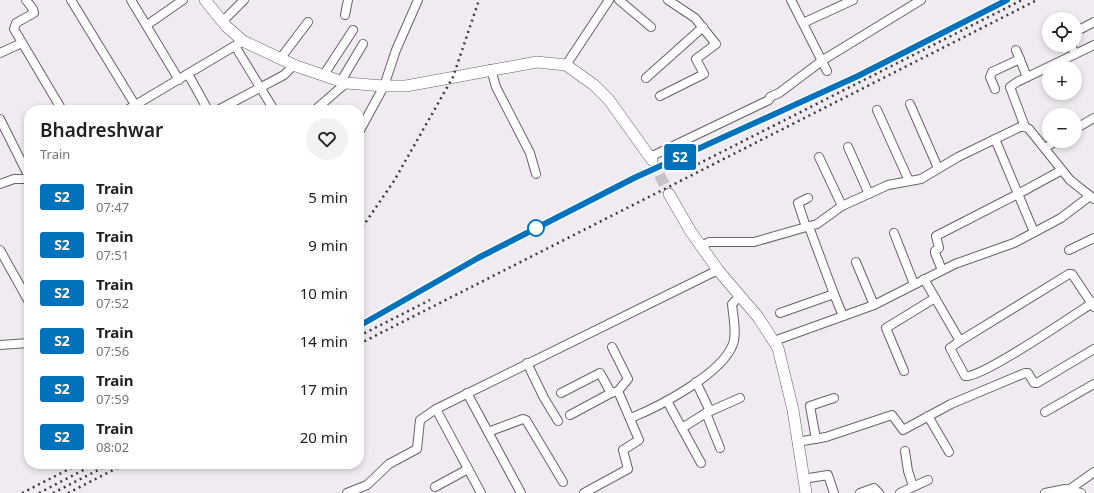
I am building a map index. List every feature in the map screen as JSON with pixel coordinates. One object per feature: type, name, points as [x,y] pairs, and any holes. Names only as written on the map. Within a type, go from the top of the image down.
[{"type":"street","points":[[26,0],[33,9],[34,13],[16,23],[14,27],[59,105]]},
{"type":"street","points":[[71,0],[135,105]]},
{"type":"street","points":[[131,0],[179,80]]},
{"type":"street","points":[[146,25],[182,0]]},
{"type":"street","points":[[205,0],[239,44],[271,105]]},
{"type":"street","points":[[222,22],[244,0]]},
{"type":"street","points":[[345,15],[348,0]]},
{"type":"street","points":[[364,123],[384,86],[396,50],[418,0]]},
{"type":"street","points":[[566,65],[609,0]]},
{"type":"street","points":[[619,0],[651,27]]},
{"type":"street","points":[[660,96],[704,74],[696,59],[716,44],[695,18],[668,0]]},
{"type":"street","points":[[791,0],[827,70]]},
{"type":"street","points":[[803,23],[853,0]]},
{"type":"street","points":[[239,44],[323,76],[343,82],[384,86],[406,86],[536,62],[566,65],[594,85],[609,100],[651,159],[768,100],[770,97],[779,93],[823,60],[921,0]]},
{"type":"street","points":[[280,59],[308,22]]},
{"type":"street","points":[[1082,28],[1094,22]]},
{"type":"street","points":[[646,78],[703,27]]},
{"type":"street","points":[[323,76],[353,30]]},
{"type":"street","points":[[0,53],[22,43]]},
{"type":"street","points":[[142,105],[188,74],[239,44]]},
{"type":"street","points":[[320,105],[343,82],[363,44]]},
{"type":"street","points":[[1042,145],[1025,127],[1010,89],[1012,85],[1094,45]]},
{"type":"street","points":[[1016,50],[1028,77]]},
{"type":"street","points":[[995,89],[990,77],[992,72],[1020,59]]},
{"type":"street","points":[[228,105],[284,75],[294,65]]},
{"type":"street","points":[[491,70],[496,87],[530,153],[536,174]]},
{"type":"street","points":[[188,74],[205,105]]},
{"type":"street","points":[[910,104],[938,168]]},
{"type":"street","points":[[877,110],[909,181]]},
{"type":"street","points":[[1082,125],[1094,118]]},
{"type":"street","points":[[0,119],[24,168]]},
{"type":"street","points":[[701,246],[710,242],[754,242],[817,224],[842,206],[888,185],[921,179],[938,168],[995,139],[1020,127],[1025,127]]},
{"type":"street","points":[[995,139],[1034,232]]},
{"type":"street","points":[[848,147],[869,194]]},
{"type":"street","points":[[774,341],[874,305],[942,270],[1014,243],[1061,218],[1092,198],[1070,180],[1045,148]]},
{"type":"street","points":[[819,156],[842,206]]},
{"type":"street","points":[[942,270],[935,252],[939,248],[936,236],[1062,170]]},
{"type":"street","points":[[0,184],[14,179],[24,178]]},
{"type":"street","points":[[669,194],[680,215],[718,270],[758,317],[774,341],[782,362],[806,493]]},
{"type":"street","points":[[808,198],[798,203],[843,316]]},
{"type":"street","points":[[894,233],[914,284]]},
{"type":"street","points":[[1069,250],[1094,238]]},
{"type":"street","points":[[0,250],[24,293]]},
{"type":"street","points":[[856,262],[874,305]]},
{"type":"street","points":[[347,493],[367,485],[389,464],[417,449],[420,420],[436,409],[718,270]]},
{"type":"street","points":[[1068,274],[1072,274],[1093,304],[988,368],[968,377],[965,376],[950,348],[960,341],[1068,274]]},
{"type":"street","points":[[924,279],[960,341]]},
{"type":"street","points":[[780,313],[834,294]]},
{"type":"street","points":[[631,418],[667,401],[696,382],[720,361],[730,349],[734,338],[732,304],[740,296]]},
{"type":"street","points":[[904,371],[886,328],[935,298]]},
{"type":"street","points":[[0,345],[24,343]]},
{"type":"street","points":[[570,414],[615,392],[628,379],[612,347]]},
{"type":"street","points":[[797,442],[852,430],[892,415],[903,430],[951,404],[1025,373],[1028,373],[1034,383],[1037,383],[1094,349]]},
{"type":"street","points":[[527,363],[544,398],[558,421]]},
{"type":"street","points":[[561,393],[600,373],[615,392],[631,418],[639,438],[638,441],[623,450],[628,469],[584,493]]},
{"type":"street","points":[[696,382],[720,448]]},
{"type":"street","points":[[1045,412],[1094,384]]},
{"type":"street","points":[[467,393],[521,493]]},
{"type":"street","points":[[682,428],[708,412],[740,398]]},
{"type":"street","points":[[816,439],[810,406],[834,398]]},
{"type":"street","points":[[667,401],[701,463]]},
{"type":"street","points":[[436,409],[481,493]]},
{"type":"street","points":[[928,416],[949,452]]},
{"type":"street","points":[[488,432],[523,419],[526,420],[563,482]]},
{"type":"street","points":[[905,451],[908,471],[913,486]]},
{"type":"street","points":[[434,487],[468,469]]},
{"type":"street","points":[[1070,489],[1094,472]]},
{"type":"street","points":[[803,480],[828,475],[834,493]]},
{"type":"street","points":[[900,493],[928,480]]},
{"type":"street","points":[[860,493],[874,488],[879,493]]},
{"type":"street","points":[[1045,493],[1058,489],[1070,489],[1081,493]]},
{"type":"tunnel","points":[[652,160],[669,194]]},
{"type":"railway","points":[[364,225],[394,181],[453,77],[479,0]]},
{"type":"railway","points":[[364,323],[477,258],[634,178],[858,76],[1007,0]]},
{"type":"railway","points":[[698,164],[1022,0]]},
{"type":"railway","points":[[364,341],[1037,0]]},
{"type":"railway","points":[[364,333],[430,300]]},
{"type":"railway","points":[[22,493],[69,469]]},
{"type":"railway","points":[[39,493],[85,469]]},
{"type":"railway","points":[[53,493],[100,469]]},
{"type":"railway","points":[[68,493],[115,469]]},
{"type":"train","name":"S2","points":[[364,323],[513,239],[634,178],[858,76],[1007,0]]}]
